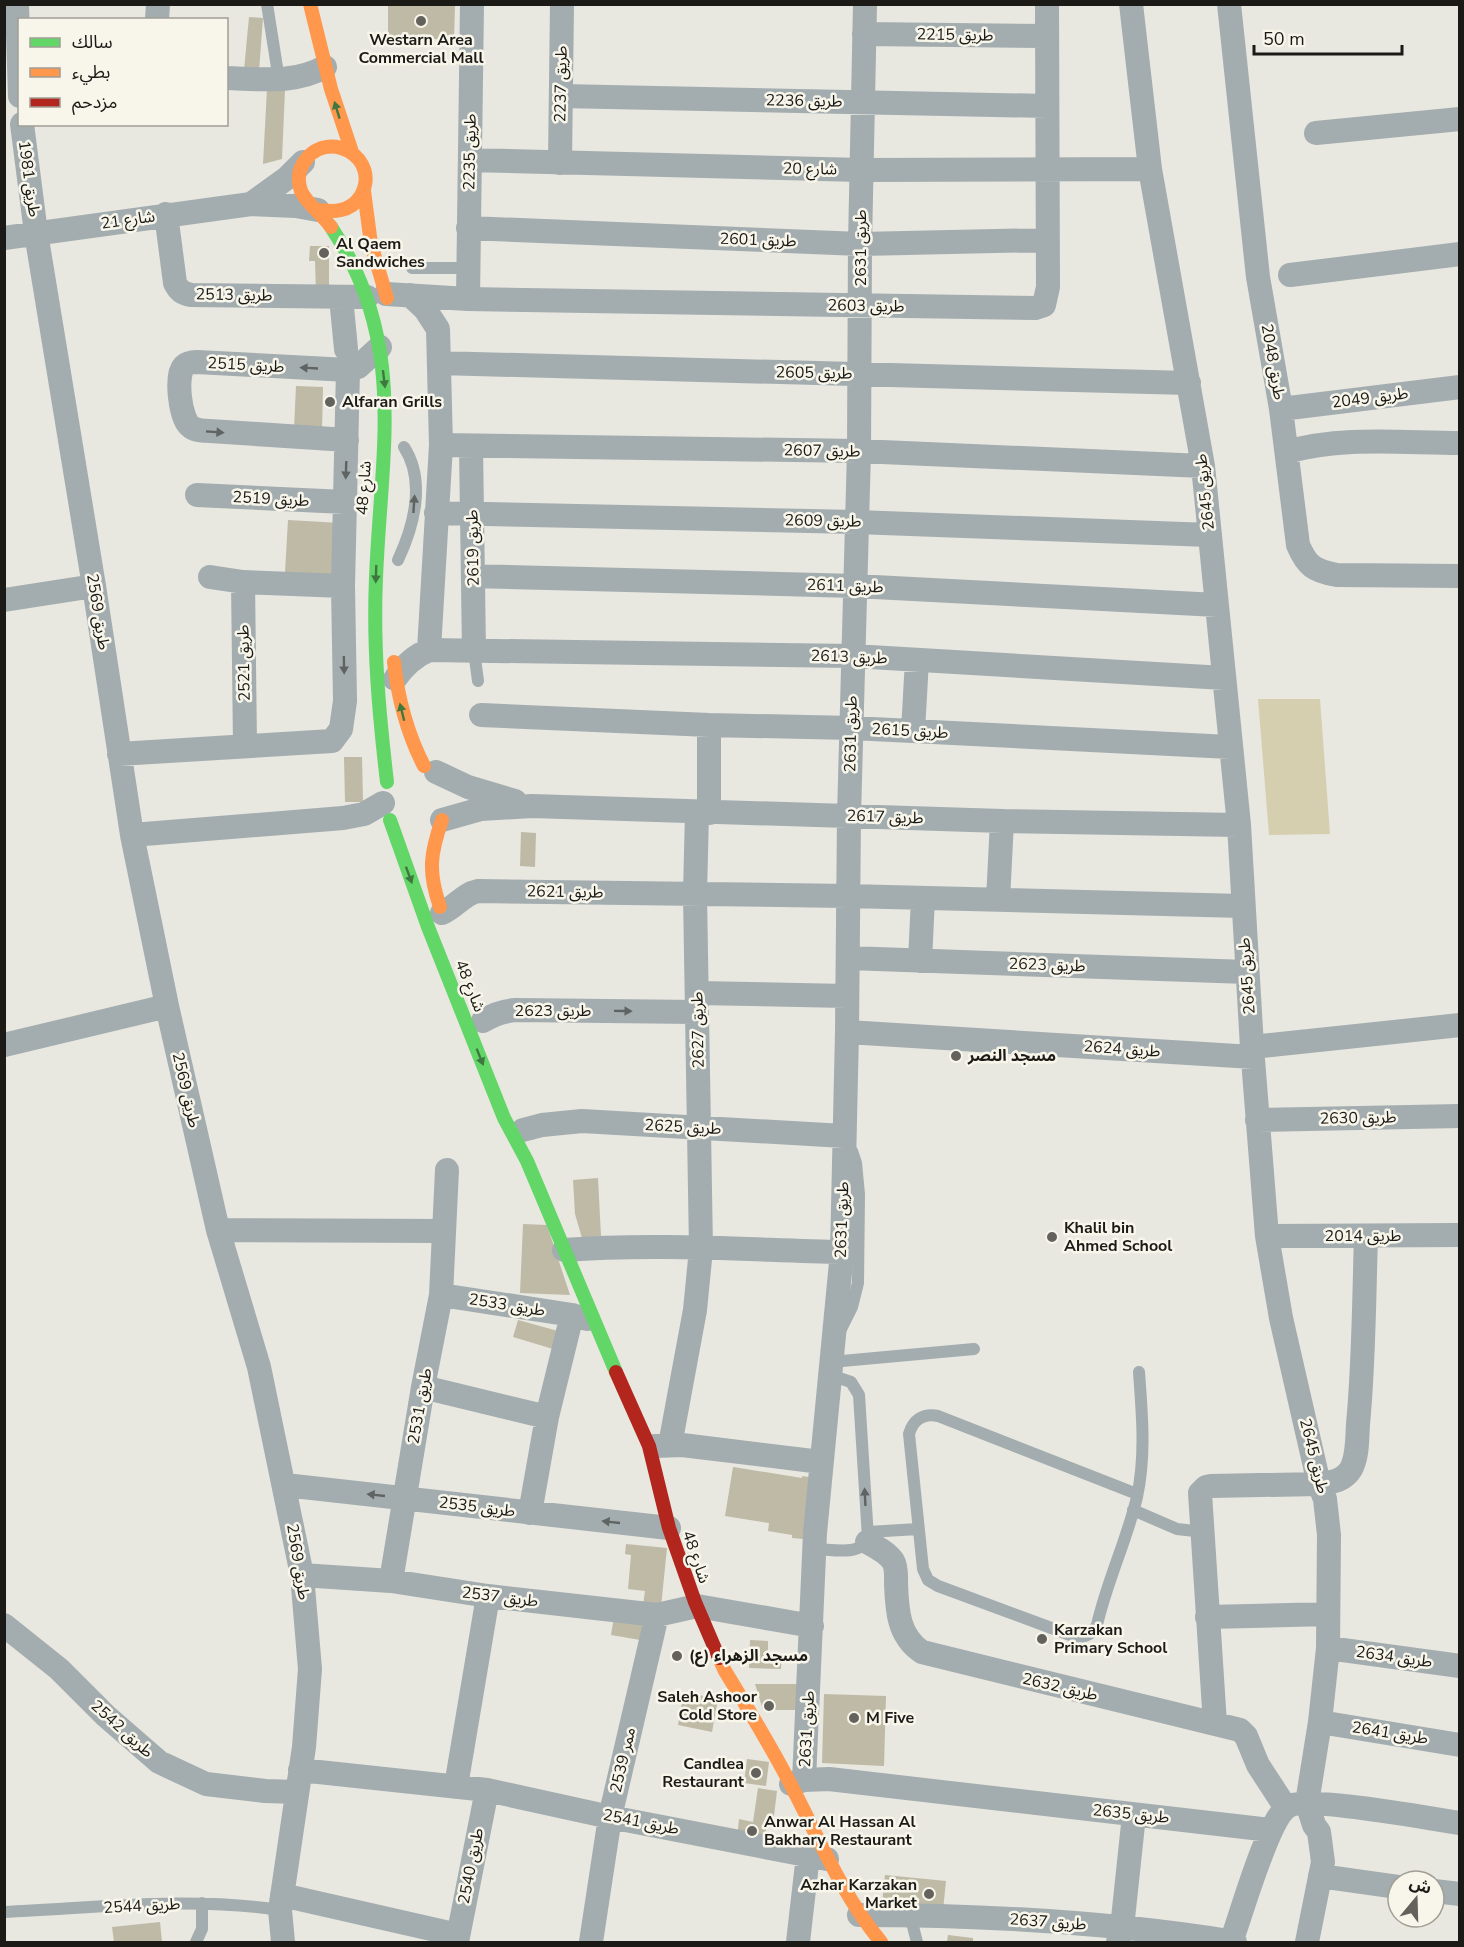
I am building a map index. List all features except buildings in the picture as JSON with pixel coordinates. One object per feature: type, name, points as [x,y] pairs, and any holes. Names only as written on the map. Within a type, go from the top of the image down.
[{"type":"street","points":[[17,4],[18,35]]},
{"type":"street","points":[[310,4],[337,110],[352,152],[360,160],[366,181],[364,191],[358,201],[350,208],[340,212],[329,213],[318,210],[302,195],[298,184],[299,173],[318,131]]},
{"type":"street","name":"طريق 2235","points":[[468,299],[472,4]]},
{"type":"street","name":"طريق 2237","points":[[560,163],[562,4]]},
{"type":"street","name":"طريق 2631","points":[[798,1782],[812,1626],[821,1462],[842,1252],[849,816],[859,452],[864,4]]},
{"type":"street","name":"طريق 2603","points":[[388,298],[861,307],[1035,308],[1044,305],[1048,287],[1047,4]]},
{"type":"street","name":"طريق 2645","points":[[1131,4],[1150,169],[1203,466],[1239,825],[1252,1052],[1267,1236],[1281,1318],[1319,1484],[1325,1499],[1329,1535],[1328,1648],[1320,1722],[1296,1805]]},
{"type":"street","name":"طريق 2048","points":[[1229,4],[1258,277],[1281,409],[1298,545],[1305,561],[1319,572],[1337,575],[1460,576]]},
{"type":"street","name":"طريق 2215","points":[[864,34],[1047,36]]},
{"type":"street","points":[[228,78],[279,80],[303,77],[325,68]]},
{"type":"street","points":[[322,110],[325,68]]},
{"type":"street","name":"طريق 2236","points":[[561,96],[1047,106]]},
{"type":"street","points":[[1317,133],[1460,119]]},
{"type":"street","name":"طريق 1981","points":[[22,126],[36,233]]},
{"type":"street","points":[[251,204],[287,178],[307,157],[321,148],[332,146],[352,152]]},
{"type":"street","name":"شارع 20","points":[[470,160],[861,170],[1150,169]]},
{"type":"street","name":"شارع 48","points":[[364,191],[370,244],[388,298],[380,348],[386,389],[375,580],[377,711],[386,802],[428,927],[504,1118],[527,1161],[564,1250],[583,1318],[660,1445],[669,1528],[697,1606],[725,1671],[771,1746],[798,1782],[817,1857],[880,1942]]},
{"type":"street","name":"شارع 21","points":[[4,238],[251,204],[296,206],[318,210]]},
{"type":"street","name":"شارع 48","points":[[318,210],[347,254],[388,298]]},
{"type":"street","name":"طريق 2513","points":[[166,214],[175,283],[183,294],[388,298]]},
{"type":"street","name":"طريق 2601","points":[[468,228],[860,244],[1047,240]]},
{"type":"street","name":"طريق 2569","points":[[36,233],[132,835],[167,1006],[218,1230],[259,1367],[302,1575],[310,1669],[299,1781],[281,1903],[283,1942]]},
{"type":"street","points":[[1290,275],[1460,254]]},
{"type":"street","points":[[119,754],[332,741],[342,729],[345,700],[343,586],[347,360],[341,297]]},
{"type":"street","points":[[388,298],[425,309],[438,329],[441,445],[429,650],[417,655],[402,668],[395,679]]},
{"type":"street","points":[[438,329],[450,311],[468,299]]},
{"type":"street","points":[[347,360],[364,363],[380,348]]},
{"type":"street","name":"طريق 2515","points":[[347,360],[190,362],[180,372],[181,412],[184,420],[191,427],[210,431],[347,440]]},
{"type":"street","name":"طريق 2605","points":[[439,363],[1190,383]]},
{"type":"street","name":"طريق 2049","points":[[1281,409],[1460,387]]},
{"type":"street","points":[[402,481],[404,442]]},
{"type":"street","points":[[1287,453],[1306,447],[1345,442],[1460,443]]},
{"type":"street","name":"طريق 2607","points":[[441,445],[859,452],[1203,466]]},
{"type":"street","name":"طريق 2619","points":[[471,446],[474,651]]},
{"type":"street","name":"طريق 2519","points":[[197,495],[345,502]]},
{"type":"street","points":[[397,566],[401,504]]},
{"type":"street","name":"طريق 2609","points":[[436,513],[856,522],[1210,535]]},
{"type":"street","name":"طريق 2611","points":[[473,576],[855,586],[1217,605]]},
{"type":"street","points":[[210,577],[243,582],[343,586]]},
{"type":"street","name":"طريق 2521","points":[[243,582],[245,745]]},
{"type":"street","points":[[4,600],[94,586]]},
{"type":"street","points":[[394,650],[395,679],[402,714],[430,789],[429,869],[444,918]]},
{"type":"street","name":"طريق 2613","points":[[429,650],[853,656],[1224,678]]},
{"type":"street","points":[[913,731],[916,660]]},
{"type":"street","points":[[345,700],[377,711]]},
{"type":"street","name":"طريق 2615","points":[[481,715],[709,725],[852,728],[1230,747]]},
{"type":"street","name":"طريق 2627","points":[[660,1445],[695,1311],[701,1249],[695,894],[709,725]]},
{"type":"street","points":[[132,835],[343,819],[364,814],[386,802],[393,774],[430,789]]},
{"type":"street","name":"طريق 2617","points":[[430,789],[468,787],[532,806]]},
{"type":"street","name":"طريق 2617","points":[[430,789],[481,809],[532,806],[1002,821],[1239,825]]},
{"type":"street","points":[[386,802],[406,831]]},
{"type":"street","points":[[998,900],[1002,821]]},
{"type":"street","name":"طريق 2621","points":[[444,918],[462,898],[478,891],[848,896],[1243,906]]},
{"type":"street","points":[[920,961],[923,898]]},
{"type":"street","name":"طريق 2623","points":[[848,958],[1247,972]]},
{"type":"street","name":"طريق 2623","points":[[483,1021],[493,1014],[516,1010],[847,996]]},
{"type":"street","points":[[4,1045],[167,1006]]},
{"type":"street","name":"طريق 2624","points":[[847,1032],[1252,1052],[1460,1025]]},
{"type":"street","name":"طريق 2630","points":[[1257,1120],[1460,1116]]},
{"type":"street","name":"طريق 2625","points":[[521,1122],[552,1124],[582,1121],[844,1136]]},
{"type":"street","name":"شارع 48","points":[[521,1122],[527,1161]]},
{"type":"street","name":"طريق 2531","points":[[391,1581],[423,1387],[441,1295],[447,1170]]},
{"type":"street","points":[[218,1230],[443,1231]]},
{"type":"street","name":"طريق 2014","points":[[1267,1236],[1460,1235]]},
{"type":"street","points":[[1215,1724],[1200,1493],[1206,1487],[1319,1484],[1336,1481],[1348,1473],[1354,1461],[1360,1407],[1366,1236]]},
{"type":"street","points":[[564,1250],[588,1248],[842,1252]]},
{"type":"street","name":"طريق 2533","points":[[441,1295],[583,1318]]},
{"type":"street","points":[[530,1513],[548,1417],[583,1318]]},
{"type":"street","points":[[423,1387],[548,1417]]},
{"type":"street","points":[[660,1445],[821,1462]]},
{"type":"street","name":"طريق 2535","points":[[285,1485],[669,1528]]},
{"type":"street","name":"طريق 2632","points":[[867,1537],[894,1563],[898,1617],[903,1631],[912,1644],[922,1652],[1240,1730],[1246,1736],[1258,1766],[1296,1805]]},
{"type":"street","name":"طريق 2537","points":[[302,1575],[391,1581],[488,1596],[657,1615],[697,1606]]},
{"type":"street","points":[[456,1786],[488,1596]]},
{"type":"street","points":[[697,1606],[812,1626]]},
{"type":"street","points":[[1207,1617],[1328,1614]]},
{"type":"street","name":"ممر 2539","points":[[591,1942],[610,1816],[657,1615]]},
{"type":"street","name":"طريق 2542","points":[[4,1625],[59,1669],[106,1716],[159,1762],[206,1784],[265,1791],[299,1781]]},
{"type":"street","name":"طريق 2634","points":[[1328,1648],[1460,1666]]},
{"type":"street","name":"طريق 2641","points":[[1320,1722],[1460,1744]]},
{"type":"street","name":"طريق 2635","points":[[798,1782],[829,1779],[1270,1830]]},
{"type":"street","name":"طريق 2541","points":[[299,1781],[456,1786],[486,1790],[817,1857]]},
{"type":"street","name":"طريق 2540","points":[[458,1939],[486,1790]]},
{"type":"street","points":[[1296,1805],[1460,1823]]},
{"type":"street","points":[[1233,1942],[1270,1830],[1296,1805]]},
{"type":"street","points":[[1296,1805],[1319,1832],[1322,1847],[1320,1876],[1307,1942]]},
{"type":"street","points":[[1120,1935],[1134,1815]]},
{"type":"street","points":[[798,1942],[817,1857]]},
{"type":"street","points":[[1320,1876],[1386,1885]]},
{"type":"street","name":"طريق 2544","points":[[281,1903],[458,1939]]},
{"type":"street","name":"طريق 2637","points":[[860,1916],[1028,1920],[1120,1935],[1233,1942]]},
{"type":"lane","points":[[267,4],[279,80]]},
{"type":"lane","points":[[412,268],[468,268]]},
{"type":"lane","points":[[397,566],[412,524],[415,492],[414,467],[404,442]]},
{"type":"lane","points":[[474,651],[478,681]]},
{"type":"lane","points":[[832,1360],[850,1312],[858,1282],[858,1178],[851,1148],[844,1136]]},
{"type":"lane","points":[[832,1360],[974,1349]]},
{"type":"lane","points":[[815,1549],[858,1550],[867,1537],[859,1395],[832,1360]]},
{"type":"lane","points":[[1137,1494],[938,1416],[925,1416],[914,1422],[909,1434],[923,1569],[928,1580],[1079,1637],[1090,1634],[1097,1625],[1137,1494],[1143,1436],[1139,1372]]},
{"type":"lane","points":[[1133,1510],[1177,1529],[1204,1532]]},
{"type":"lane","points":[[867,1537],[918,1529]]},
{"type":"lane","points":[[196,1942],[202,1929],[202,1903]]},
{"type":"lane","name":"طريق 2544","points":[[4,1912],[202,1903],[244,1905],[281,1903]]},
{"type":"lane","points":[[910,1916],[917,1942]]},
{"type":"shaded area","points":[[1258,699],[1320,699],[1330,834],[1269,835]]},
{"type":"traffic: fast","points":[[331,227],[355,270],[371,312],[380,355],[384,398],[384,441],[375,629],[379,706],[387,782]]},
{"type":"traffic: fast","points":[[390,820],[428,927],[504,1118],[527,1161],[616,1372]]},
{"type":"traffic: slow","points":[[310,4],[331,89],[352,152]]},
{"type":"traffic: slow","points":[[318,210],[341,210],[351,206],[360,197],[365,183],[364,170],[358,159],[349,151],[337,147],[325,147],[313,153],[300,170],[299,184],[303,195],[331,227]]},
{"type":"traffic: slow","points":[[364,191],[371,244],[387,298]]},
{"type":"traffic: slow","points":[[394,662],[404,715],[424,766]]},
{"type":"traffic: slow","points":[[440,907],[432,863],[442,820]]},
{"type":"traffic: slow","points":[[719,1658],[778,1760],[844,1887],[881,1942]]},
{"type":"traffic: jam","points":[[616,1372],[649,1446],[669,1528],[695,1602],[719,1658]]},
{"type":"place","name":"Westarn Area Commercial Mall","points":[[421,21]]},
{"type":"place","name":"Al Qaem Sandwiches","points":[[324,253]]},
{"type":"place","name":"Alfaran Grills","points":[[330,402]]},
{"type":"place","name":"مسجد النصر","points":[[956,1056]]},
{"type":"place","name":"Khalil bin Ahmed School","points":[[1052,1237]]},
{"type":"place","name":"Karzakan Primary School","points":[[1042,1639]]},
{"type":"place","name":"مسجد الزهراء (ع)","points":[[677,1656]]},
{"type":"place","name":"Saleh Ashoor Cold Store","points":[[769,1706]]},
{"type":"place","name":"M Five","points":[[854,1718]]},
{"type":"place","name":"Candlea Restaurant","points":[[756,1773]]},
{"type":"place","name":"Anwar Al Hassan Al Bakhary Restaurant","points":[[752,1831]]},
{"type":"place","name":"Azhar Karzakan Market","points":[[929,1894]]}]
